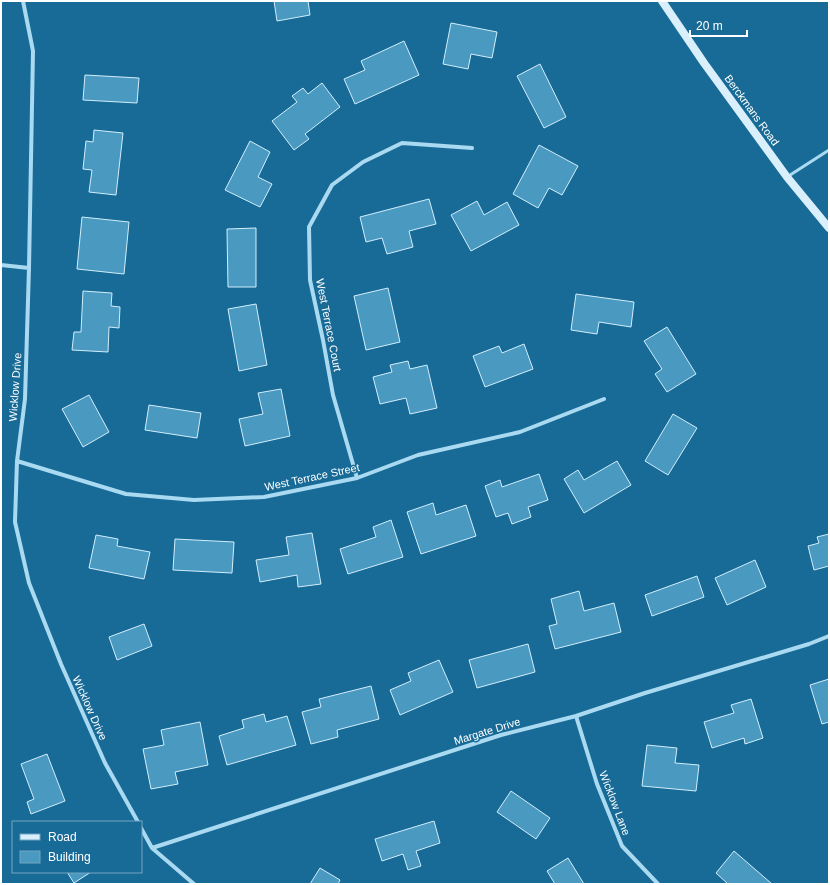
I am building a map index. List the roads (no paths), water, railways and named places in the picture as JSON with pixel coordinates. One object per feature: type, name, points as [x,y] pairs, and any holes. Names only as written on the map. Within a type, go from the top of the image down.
[{"type":"main road","name":"Berckmans Road","points":[[662,1],[704,63],[787,177],[829,228]]},
{"type":"street","name":"Wicklow Drive","points":[[23,1],[33,51],[25,399],[17,461],[15,522],[29,583],[61,664],[105,763],[137,821]]},
{"type":"street","name":"West Terrace Court","points":[[357,478],[333,395],[310,280],[309,227],[332,185],[363,162],[402,143],[472,148]]},
{"type":"street","points":[[1,265],[29,268]]},
{"type":"street","name":"West Terrace Street","points":[[17,461],[126,494],[194,500],[264,497],[357,478],[418,455],[520,432],[604,399]]},
{"type":"street","name":"Margate Drive","points":[[152,848],[501,735],[576,716],[645,693],[809,644],[829,636]]},
{"type":"street","name":"Wicklow Lane","points":[[576,716],[597,784],[622,846],[658,884]]},
{"type":"street","points":[[142,830],[152,848],[194,884]]},
{"type":"lane","points":[[787,177],[829,150]]}]
